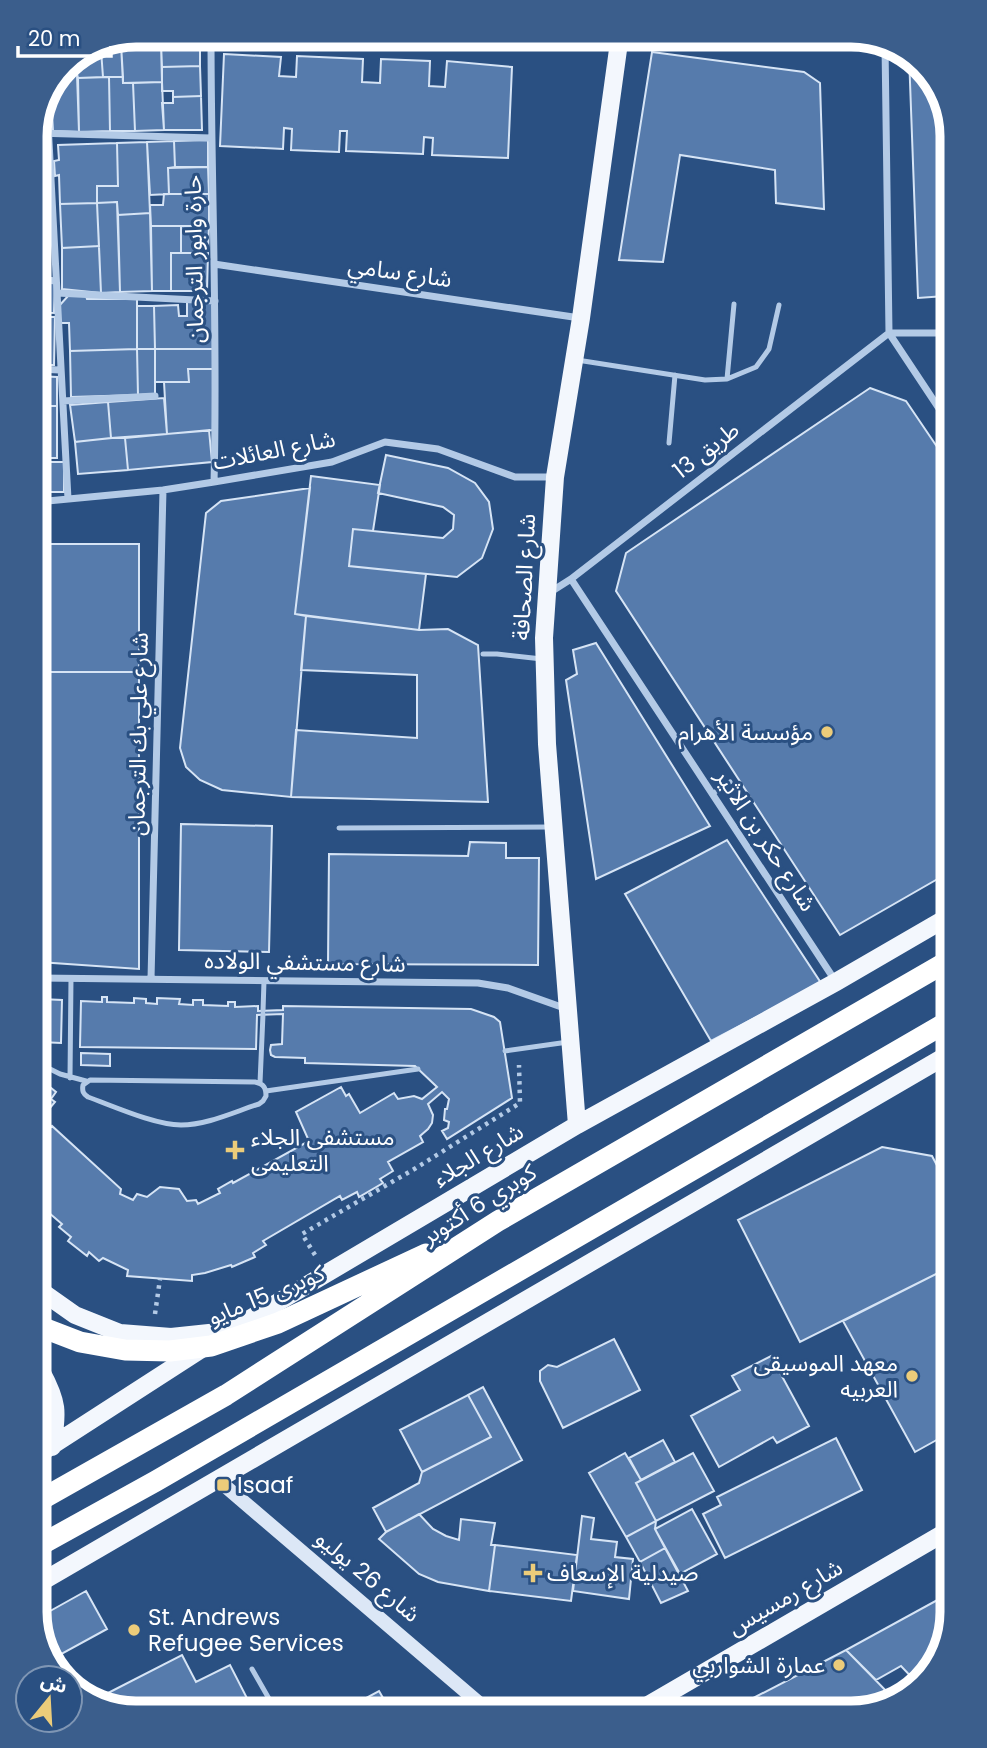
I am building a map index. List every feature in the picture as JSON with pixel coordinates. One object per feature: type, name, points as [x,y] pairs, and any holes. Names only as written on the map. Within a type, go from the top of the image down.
[{"type":"highway","name":"كوبري 6 أكتوبر","points":[[47,1496],[226,1395],[498,1221],[940,966]]},
{"type":"highway","points":[[47,1541],[156,1481],[940,1026]]},
{"type":"highway","name":"كوبرى 15 مايو","points":[[47,1329],[80,1342],[125,1350],[170,1351],[211,1346],[278,1323],[498,1221]]},
{"type":"main road","name":"شارع الصحافة","points":[[577,1125],[547,744],[544,638],[555,478],[581,318],[618,47]]},
{"type":"main road","name":"شارع الجلاء","points":[[47,1449],[231,1330],[577,1125],[940,922]]},
{"type":"main road","points":[[47,1579],[940,1059]]},
{"type":"main road","points":[[47,1296],[75,1315],[120,1333],[171,1336],[231,1330]]},
{"type":"main road","points":[[47,1382],[53,1393],[57,1420],[47,1449]]},
{"type":"main road","name":"شارع 26 يوليو","points":[[218,1480],[477,1701]]},
{"type":"main road","name":"شارع رمسيس","points":[[655,1701],[940,1534]]},
{"type":"street","name":"حارة وابور الترجمان","points":[[211,47],[215,301],[214,482]]},
{"type":"street","points":[[884,54],[889,333],[940,410]]},
{"type":"street","points":[[48,123],[68,499]]},
{"type":"street","points":[[49,133],[211,138]]},
{"type":"street","name":"شارع سامي","points":[[214,264],[581,318]]},
{"type":"street","points":[[47,280],[57,281]]},
{"type":"street","points":[[57,293],[215,301]]},
{"type":"street","points":[[889,333],[940,333]]},
{"type":"street","name":"طريق 13","points":[[546,596],[889,333]]},
{"type":"street","points":[[47,369],[60,370]]},
{"type":"street","points":[[63,401],[155,396]]},
{"type":"street","name":"شارع العائلات","points":[[47,501],[163,490],[214,482],[332,461],[385,442],[438,449],[515,477],[555,478]]},
{"type":"street","name":"شارع علي بك الترجمان","points":[[151,979],[163,490]]},
{"type":"street","name":"شارع حكر بن الاثير","points":[[571,579],[836,982]]},
{"type":"street","name":"شارع مستشفي الولاده","points":[[47,978],[478,983],[508,988],[567,1009]]},
{"type":"lane","points":[[727,379],[734,304]]},
{"type":"lane","points":[[574,360],[705,380],[727,379],[756,367],[769,349],[779,305]]},
{"type":"lane","points":[[669,443],[675,375]]},
{"type":"lane","points":[[483,654],[544,660]]},
{"type":"lane","points":[[712,794],[730,782]]},
{"type":"lane","points":[[339,828],[555,827]]},
{"type":"lane","points":[[70,1078],[71,978]]},
{"type":"lane","points":[[86,1081],[82,1090],[84,1095],[161,1123],[199,1123],[259,1104],[266,1096],[260,1083],[264,981]]},
{"type":"lane","points":[[505,1051],[571,1041]]},
{"type":"lane","points":[[47,1069],[86,1081],[260,1083]]},
{"type":"lane","points":[[266,1091],[418,1069]]},
{"type":"lane","points":[[252,1669],[270,1701]]},
{"type":"path","points":[[326,1274],[302,1234],[416,1168],[520,1103],[519,1050]]},
{"type":"path","points":[[152,1335],[160,1279]]},
{"type":"building","points":[[161,47],[200,47],[200,66],[162,67]]},
{"type":"building","points":[[161,47],[162,82],[123,83],[121,49]]},
{"type":"building","points":[[121,49],[123,77],[103,77],[101,54]]},
{"type":"building","points":[[652,52],[804,72],[820,83],[824,209],[776,203],[775,170],[680,155],[663,262],[619,260]]},
{"type":"building","points":[[101,54],[103,77],[78,78],[77,74],[72,74]]},
{"type":"building","points":[[224,54],[281,57],[279,76],[296,77],[297,56],[363,59],[362,82],[380,83],[381,59],[430,61],[429,86],[445,87],[447,61],[512,67],[508,158],[432,155],[433,138],[424,137],[423,154],[346,151],[347,131],[340,131],[339,152],[291,150],[292,129],[284,128],[283,149],[220,146]]},
{"type":"building","points":[[200,66],[201,96],[173,97],[173,91],[162,91],[162,67]]},
{"type":"building","points":[[910,70],[931,97],[940,136],[940,296],[918,298]]},
{"type":"building","points":[[72,74],[77,74],[79,132],[53,131],[54,102]]},
{"type":"building","points":[[109,77],[123,77],[123,83],[133,83],[135,131],[110,131]]},
{"type":"building","points":[[109,77],[110,131],[79,132],[78,78]]},
{"type":"building","points":[[162,82],[164,130],[135,131],[133,83]]},
{"type":"building","points":[[201,96],[202,130],[164,130],[162,103],[173,103],[173,97]]},
{"type":"building","points":[[208,140],[208,167],[175,167],[174,141]]},
{"type":"building","points":[[174,141],[175,167],[168,168],[169,194],[150,195],[147,142]]},
{"type":"building","points":[[147,142],[150,213],[118,215],[117,202],[97,203],[97,186],[118,186],[117,143]]},
{"type":"building","points":[[117,143],[118,186],[97,186],[97,203],[60,204],[59,175],[55,176],[54,161],[59,160],[58,145]]},
{"type":"building","points":[[208,167],[209,194],[169,194],[168,168]]},
{"type":"building","points":[[164,194],[209,194],[209,226],[151,226],[150,205],[163,205]]},
{"type":"building","points":[[117,202],[120,292],[101,293],[97,203]]},
{"type":"building","points":[[97,203],[99,246],[62,248],[60,204]]},
{"type":"building","points":[[150,213],[152,291],[120,292],[118,215]]},
{"type":"building","points":[[151,226],[181,226],[181,253],[171,253],[171,291],[152,291]]},
{"type":"building","points":[[181,226],[209,226],[208,253],[181,253]]},
{"type":"building","points":[[99,246],[101,293],[62,289],[62,248]]},
{"type":"building","points":[[171,253],[208,253],[207,291],[171,291]]},
{"type":"building","points":[[47,282],[55,282],[54,313],[47,313]]},
{"type":"building","points":[[68,296],[86,296],[87,299],[137,299],[137,349],[70,351],[69,323],[59,323],[59,306]]},
{"type":"building","points":[[187,302],[213,302],[214,349],[155,349],[154,306],[178,305],[179,316],[187,316]]},
{"type":"building","points":[[137,306],[154,306],[155,349],[137,349]]},
{"type":"building","points":[[47,312],[48,317],[55,317],[54,365],[47,365]]},
{"type":"building","points":[[137,349],[138,395],[71,397],[70,351]]},
{"type":"building","points":[[137,349],[155,349],[155,394],[138,395]]},
{"type":"building","points":[[155,349],[214,349],[213,369],[188,369],[189,382],[155,382]]},
{"type":"building","points":[[188,369],[213,369],[214,430],[167,434],[164,382],[189,382]]},
{"type":"building","points":[[47,377],[57,377],[57,406],[47,406]]},
{"type":"building","name":"مؤسسة الأهرام","points":[[870,388],[906,401],[940,451],[940,878],[840,935],[616,591],[626,553]]},
{"type":"building","points":[[164,398],[167,434],[111,438],[108,402]]},
{"type":"building","points":[[108,402],[111,438],[75,442],[70,405]]},
{"type":"building","points":[[47,406],[57,406],[57,458],[47,458]]},
{"type":"building","points":[[209,430],[212,462],[128,470],[125,438]]},
{"type":"building","points":[[125,438],[128,470],[78,474],[75,442]]},
{"type":"building","points":[[386,455],[448,468],[475,483],[489,502],[493,529],[482,558],[457,577],[349,566],[353,529],[443,538],[453,529],[454,515],[443,507],[378,493]]},
{"type":"building","points":[[47,462],[64,462],[64,492],[47,492]]},
{"type":"building","points":[[311,476],[380,485],[373,531],[353,529],[349,566],[426,574],[419,630],[295,614]]},
{"type":"building","points":[[310,488],[295,614],[306,616],[291,797],[222,790],[200,780],[186,767],[180,748],[206,513],[221,501]]},
{"type":"building","points":[[47,544],[139,544],[139,672],[47,672]]},
{"type":"building","points":[[306,616],[419,630],[448,629],[478,645],[488,802],[291,797],[296,730],[417,738],[417,675],[301,670]]},
{"type":"building","points":[[596,643],[710,826],[596,879],[566,680],[577,674],[573,650]]},
{"type":"building","points":[[47,672],[139,672],[139,969],[47,963]]},
{"type":"building","points":[[181,824],[272,826],[269,952],[179,950]]},
{"type":"building","points":[[727,840],[821,983],[711,1041],[625,894]]},
{"type":"building","points":[[470,842],[506,843],[506,858],[539,858],[538,965],[328,964],[329,854],[468,856]]},
{"type":"building","points":[[102,997],[107,997],[107,1002],[134,1003],[134,998],[157,1004],[157,998],[180,999],[179,1004],[193,1005],[193,1000],[203,1000],[203,1005],[228,1006],[228,1002],[235,1002],[235,1007],[258,1006],[258,1011],[283,1010],[283,1006],[471,1009],[494,1017],[500,1022],[512,1098],[447,1139],[442,1131],[448,1128],[449,1122],[444,1120],[449,1099],[442,1092],[428,1104],[433,1115],[432,1123],[420,1136],[423,1142],[388,1162],[393,1171],[380,1179],[383,1183],[359,1197],[357,1192],[342,1200],[340,1196],[263,1241],[266,1245],[253,1253],[255,1257],[232,1267],[231,1265],[192,1275],[192,1281],[127,1276],[128,1270],[103,1258],[99,1261],[89,1252],[87,1256],[68,1241],[71,1237],[59,1227],[62,1224],[47,1211],[47,1129],[52,1126],[121,1189],[120,1194],[133,1200],[137,1194],[147,1197],[160,1187],[179,1189],[187,1201],[196,1200],[198,1204],[220,1193],[218,1189],[232,1181],[233,1183],[309,1141],[296,1112],[341,1087],[346,1096],[349,1094],[360,1113],[394,1093],[398,1099],[414,1096],[422,1099],[437,1087],[415,1066],[305,1063],[305,1058],[275,1057],[270,1050],[271,1045],[282,1044],[283,1014],[257,1015],[256,1049],[80,1047],[81,1001],[102,1002]]},
{"type":"building","points":[[47,999],[62,1000],[61,1043],[47,1042]]},
{"type":"building","points":[[81,1053],[110,1054],[110,1066],[81,1065]]},
{"type":"building","points":[[47,1085],[56,1092],[51,1099],[55,1102],[47,1112]]},
{"type":"building","points":[[882,1147],[932,1156],[940,1171],[940,1272],[800,1342],[738,1220]]},
{"type":"building","name":"معهد الموسيقى العربيه","points":[[940,1272],[940,1438],[915,1452],[843,1321]]},
{"type":"building","points":[[614,1339],[640,1390],[563,1428],[540,1381],[540,1371],[548,1365],[557,1367]]},
{"type":"building","points":[[771,1356],[809,1426],[777,1443],[773,1437],[719,1467],[691,1416],[740,1390],[732,1376]]},
{"type":"building","points":[[483,1387],[522,1460],[386,1532],[373,1508],[419,1483],[422,1472],[491,1437],[468,1395]]},
{"type":"building","points":[[468,1395],[491,1437],[422,1472],[400,1430]]},
{"type":"building","points":[[836,1438],[862,1490],[725,1558],[703,1514],[721,1505],[717,1497]]},
{"type":"building","points":[[663,1440],[675,1462],[641,1480],[629,1458]]},
{"type":"building","points":[[625,1453],[641,1480],[636,1483],[656,1521],[626,1537],[589,1473]]},
{"type":"building","points":[[693,1453],[714,1491],[656,1521],[636,1483]]},
{"type":"building","points":[[692,1509],[717,1554],[680,1574],[655,1529]]},
{"type":"building","points":[[419,1514],[433,1529],[459,1540],[461,1519],[495,1523],[489,1591],[438,1582],[419,1574],[379,1539],[386,1532]]},
{"type":"building","points":[[582,1516],[594,1518],[591,1539],[617,1542],[615,1557],[633,1559],[629,1599],[573,1591]]},
{"type":"building","points":[[656,1521],[655,1529],[665,1548],[640,1562],[626,1537]]},
{"type":"building","name":"صيدلية الإسعاف","points":[[495,1545],[577,1555],[571,1601],[489,1591]]},
{"type":"building","points":[[665,1548],[688,1591],[661,1603],[640,1562]]},
{"type":"building","points":[[86,1591],[107,1629],[59,1656],[50,1635],[47,1613]]},
{"type":"building","points":[[940,1599],[937,1635],[925,1661],[911,1677],[901,1666],[876,1680],[846,1650]]},
{"type":"building","name":"عمارة الشواربي","points":[[846,1650],[888,1693],[850,1701],[748,1701]]},
{"type":"building","points":[[182,1655],[196,1682],[230,1665],[248,1701],[131,1701],[110,1697],[108,1693]]},
{"type":"building","points":[[379,1691],[385,1701],[360,1701]]},
{"type":"place","name":"مؤسسة الأهرام","points":[[827,732]]},
{"type":"place","name":"مستشفى الجلاء التعليمى","points":[[235,1150]]},
{"type":"place","name":"معهد الموسيقى العربيه","points":[[912,1376]]},
{"type":"place","name":"Isaaf","points":[[223,1485]]},
{"type":"place","name":"صيدلية الإسعاف","points":[[533,1573]]},
{"type":"place","name":"St. Andrews Refugee Services","points":[[134,1630]]},
{"type":"place","name":"عمارة الشواربي","points":[[839,1665]]}]
